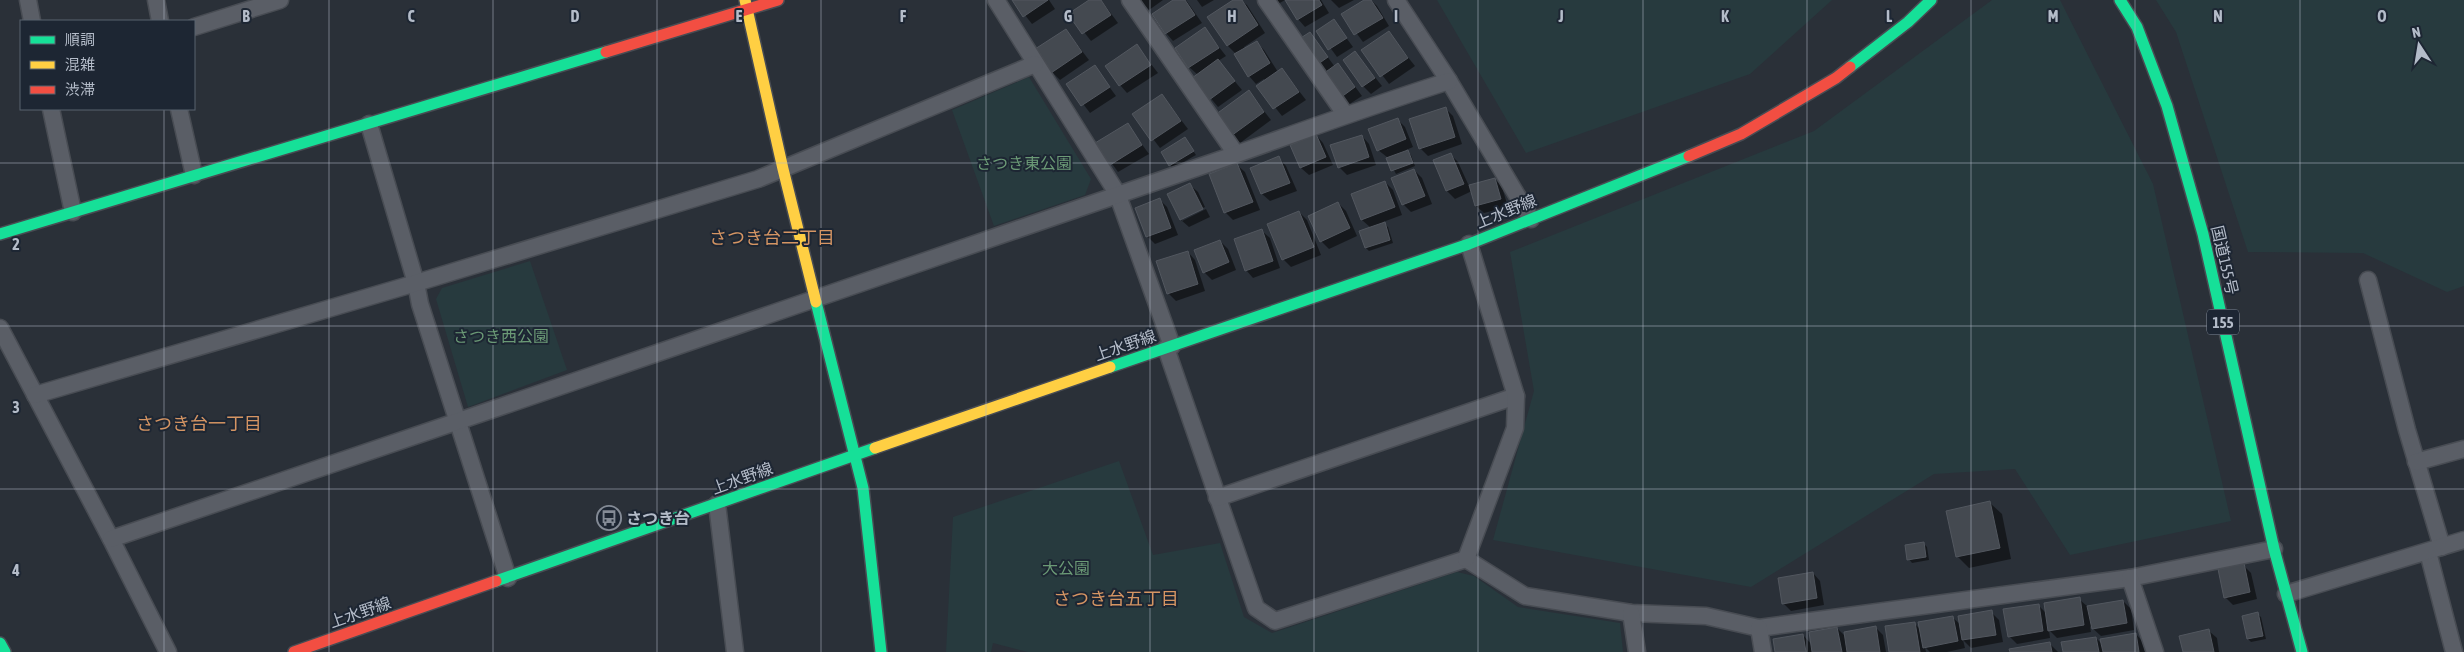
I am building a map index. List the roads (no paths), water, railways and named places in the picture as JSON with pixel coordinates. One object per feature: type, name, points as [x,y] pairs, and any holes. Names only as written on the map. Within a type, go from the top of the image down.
[{"type":"main road","points":[[0,234],[369,124],[746,5],[778,0]]},
{"type":"main road","name":"上水野線","points":[[294,652],[856,454],[1469,244],[1633,180],[1741,134],[1836,78],[1908,22],[1931,0]]},
{"type":"main road","name":"国道155号","points":[[2120,0],[2137,27],[2167,106],[2196,206],[2274,549],[2302,652]]},
{"type":"main road","points":[[746,5],[783,169],[856,454],[863,488],[881,652]]},
{"type":"main road","points":[[0,643],[5,652]]},
{"type":"street","points":[[28,0],[32,20]]},
{"type":"street","points":[[156,0],[160,20]]},
{"type":"street","points":[[195,27],[280,0]]},
{"type":"street","points":[[996,0],[1117,193],[1217,498],[1256,608],[1275,620],[1466,559],[1525,596],[1631,613],[1706,616],[1759,628],[2130,578],[2274,549]]},
{"type":"street","points":[[1130,0],[1236,154]]},
{"type":"street","points":[[1266,0],[1345,114]]},
{"type":"street","points":[[1396,0],[1449,81],[1531,219]]},
{"type":"street","points":[[35,395],[416,283],[758,179],[1035,64]]},
{"type":"street","points":[[111,539],[458,423],[1117,193],[1236,154],[1345,114],[1449,81]]},
{"type":"street","points":[[51,110],[73,212]]},
{"type":"street","points":[[179,110],[194,175]]},
{"type":"street","points":[[369,124],[416,283],[420,304],[508,578]]},
{"type":"street","points":[[1466,559],[1515,428],[1516,396],[1469,244]]},
{"type":"street","points":[[2368,280],[2416,462],[2435,549],[2454,652]]},
{"type":"street","points":[[0,328],[168,652]]},
{"type":"street","points":[[1217,498],[1516,396]]},
{"type":"street","points":[[2416,462],[2464,449]]},
{"type":"street","points":[[717,504],[735,652]]},
{"type":"street","points":[[2286,594],[2464,540]]},
{"type":"street","points":[[2130,578],[2155,652]]},
{"type":"street","points":[[1631,613],[1637,652]]},
{"type":"street","points":[[1759,628],[1763,652]]},
{"type":"place","name":"さつき台","points":[[609,518]]},
{"type":"district","name":"さつき台二丁目","points":[[772,237]]},
{"type":"district","name":"さつき台一丁目","points":[[199,423]]},
{"type":"district","name":"さつき台五丁目","points":[[1116,598]]},
{"type":"park label","name":"さつき東公園","points":[[1024,163]]},
{"type":"park label","name":"さつき西公園","points":[[501,336]]},
{"type":"park label","name":"大公園","points":[[1066,568]]}]
